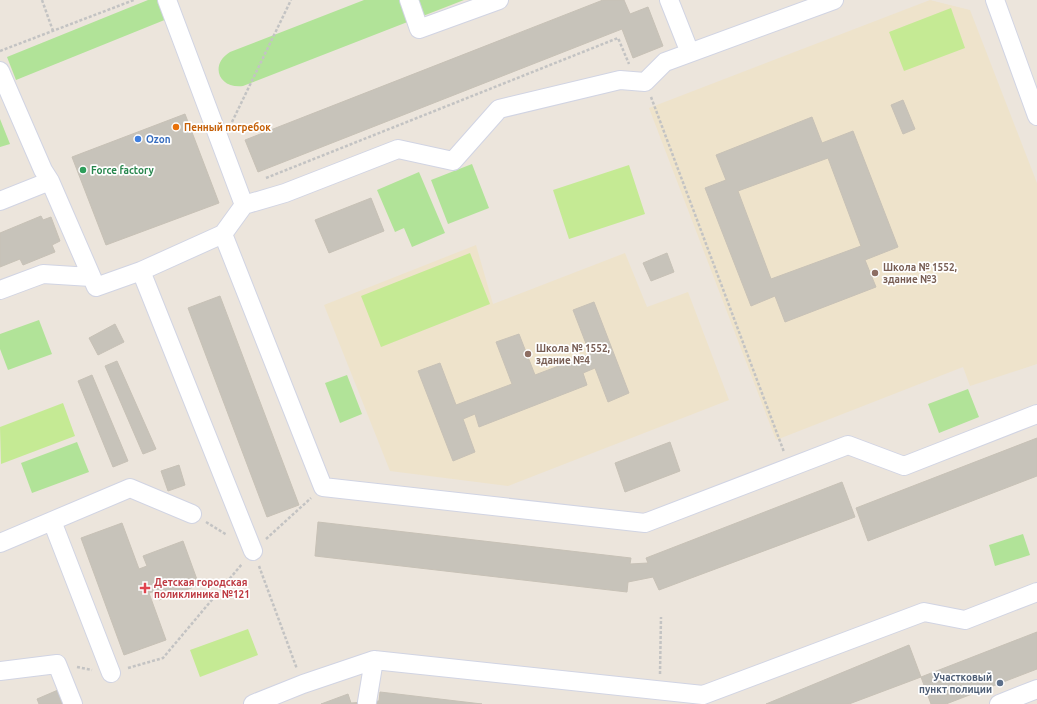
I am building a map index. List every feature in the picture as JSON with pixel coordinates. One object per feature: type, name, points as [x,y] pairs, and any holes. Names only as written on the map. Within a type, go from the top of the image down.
[{"type":"lane","points":[[167,0],[244,205]]},
{"type":"lane","points":[[409,0],[419,29],[499,0]]},
{"type":"lane","points":[[669,0],[690,53]]},
{"type":"lane","points":[[0,72],[43,170],[50,181],[96,287],[142,271],[223,234],[244,205],[285,193],[398,148],[452,161],[499,109],[620,80],[645,82],[665,62],[834,0]]},
{"type":"lane","points":[[995,0],[1037,116]]},
{"type":"lane","points":[[0,201],[50,181]]},
{"type":"lane","points":[[223,234],[323,487],[645,523],[848,445],[904,466],[1037,414]]},
{"type":"lane","points":[[142,271],[253,551]]},
{"type":"lane","points":[[0,290],[43,274],[91,278]]},
{"type":"lane","points":[[0,543],[130,488],[192,514]]},
{"type":"lane","points":[[52,521],[111,673]]},
{"type":"lane","points":[[253,704],[303,684],[374,660],[703,695],[924,612],[966,620],[1037,592]]},
{"type":"lane","points":[[367,702],[374,660]]},
{"type":"lane","points":[[0,671],[57,664],[73,704]]},
{"type":"lane","points":[[999,704],[1037,689]]},
{"type":"path","points":[[42,0],[54,30]]},
{"type":"path","points":[[0,51],[132,0]]},
{"type":"path","points":[[221,145],[291,0]]},
{"type":"path","points":[[263,180],[618,38],[630,68]]},
{"type":"path","points":[[645,82],[789,467]]},
{"type":"path","points":[[231,122],[234,129]]},
{"type":"path","points":[[57,664],[111,673],[163,658],[253,551],[323,487]]},
{"type":"path","points":[[192,514],[253,551],[303,684]]},
{"type":"path","points":[[659,690],[661,617]]},
{"type":"shaded area","name":"Школа № 1552, здание №3","points":[[930,0],[970,10],[1037,183],[1037,364],[970,386],[963,367],[776,440],[649,108]]},
{"type":"shaded area","name":"Школа № 1552, здание №4","points":[[476,245],[493,304],[625,253],[647,307],[688,292],[729,400],[508,486],[390,471],[324,305]]},
{"type":"green space","points":[[148,0],[159,0],[167,19],[16,80],[7,57]]},
{"type":"green space","points":[[364,0],[464,0],[243,86],[228,84],[220,75],[220,63],[230,52]]},
{"type":"green space","points":[[951,8],[965,48],[904,71],[889,32]]},
{"type":"green space","points":[[0,119],[10,144],[0,147]]},
{"type":"green space","points":[[472,164],[489,208],[448,224],[431,180]]},
{"type":"green space","points":[[629,165],[645,214],[569,239],[553,190]]},
{"type":"green space","points":[[419,172],[445,233],[412,247],[404,228],[395,232],[377,190]]},
{"type":"green space","points":[[470,253],[490,304],[381,347],[361,296]]},
{"type":"green space","points":[[39,320],[52,354],[8,370],[0,349],[0,334]]},
{"type":"green space","points":[[347,375],[362,414],[340,423],[325,383]]},
{"type":"green space","points":[[968,389],[979,417],[939,433],[928,404]]},
{"type":"green space","points":[[63,403],[75,436],[1,464],[0,427]]},
{"type":"green space","points":[[77,442],[89,472],[32,493],[21,463]]},
{"type":"green space","points":[[1023,534],[1030,555],[995,566],[989,545]]},
{"type":"green space","points":[[248,629],[258,655],[200,677],[190,650]]},
{"type":"building","points":[[603,0],[624,0],[630,14],[648,7],[663,46],[633,58],[622,29],[258,172],[245,140]]},
{"type":"building","points":[[903,100],[915,129],[903,134],[891,105]]},
{"type":"building","points":[[185,114],[219,203],[106,245],[72,157]]},
{"type":"building","points":[[812,117],[822,143],[853,131],[898,247],[865,260],[876,287],[785,322],[775,296],[751,306],[705,188],[726,180],[716,155]],"holes":[[[828,158],[861,246],[771,279],[738,191]]]},
{"type":"building","points":[[371,198],[384,231],[329,253],[315,220]]},
{"type":"building","points":[[41,216],[43,220],[51,217],[60,241],[52,245],[55,252],[23,265],[20,259],[0,267],[0,233]]},
{"type":"building","points":[[667,253],[674,272],[651,281],[643,263]]},
{"type":"building","points":[[220,296],[299,505],[267,517],[188,308]]},
{"type":"building","points":[[594,302],[629,393],[608,402],[595,368],[583,373],[587,385],[479,427],[475,414],[463,419],[475,452],[453,461],[418,371],[440,363],[456,405],[512,384],[496,342],[519,334],[535,375],[590,354],[573,310]]},
{"type":"building","points":[[115,324],[124,342],[98,355],[89,338]]},
{"type":"building","points":[[117,361],[156,449],[143,454],[105,366]]},
{"type":"building","points":[[92,375],[128,461],[113,467],[78,381]]},
{"type":"building","points":[[1037,438],[1037,476],[868,541],[856,508]]},
{"type":"building","points":[[670,442],[680,471],[625,492],[615,463]]},
{"type":"building","points":[[179,465],[185,485],[168,491],[161,471]]},
{"type":"building","points":[[842,482],[855,517],[659,590],[653,577],[628,582],[627,592],[315,556],[318,522],[631,558],[630,564],[648,563],[646,558]]},
{"type":"building","name":"Детская городская поликлиника №121","points":[[122,523],[139,569],[147,566],[143,556],[183,541],[199,585],[159,600],[156,591],[149,593],[166,640],[124,655],[81,538]]},
{"type":"building","points":[[1037,632],[1037,669],[946,704],[931,704],[921,677]]},
{"type":"building","points":[[909,645],[921,677],[849,704],[766,704]]},
{"type":"building","points":[[58,690],[64,704],[39,704],[37,699]]},
{"type":"building","points":[[380,692],[482,704],[321,704],[348,694],[351,703],[379,701]]},
{"type":"place","name":"Пенный погребок","points":[[176,127]]},
{"type":"place","name":"Ozon","points":[[138,139]]},
{"type":"place","name":"Force factory","points":[[83,170]]},
{"type":"place","name":"Школа № 1552, здание №3","points":[[875,273]]},
{"type":"place","name":"Школа № 1552, здание №4","points":[[528,354]]},
{"type":"place","name":"Детская городская поликлиника №121","points":[[145,588]]},
{"type":"place","name":"Участковый пункт полиции","points":[[1000,683]]}]
